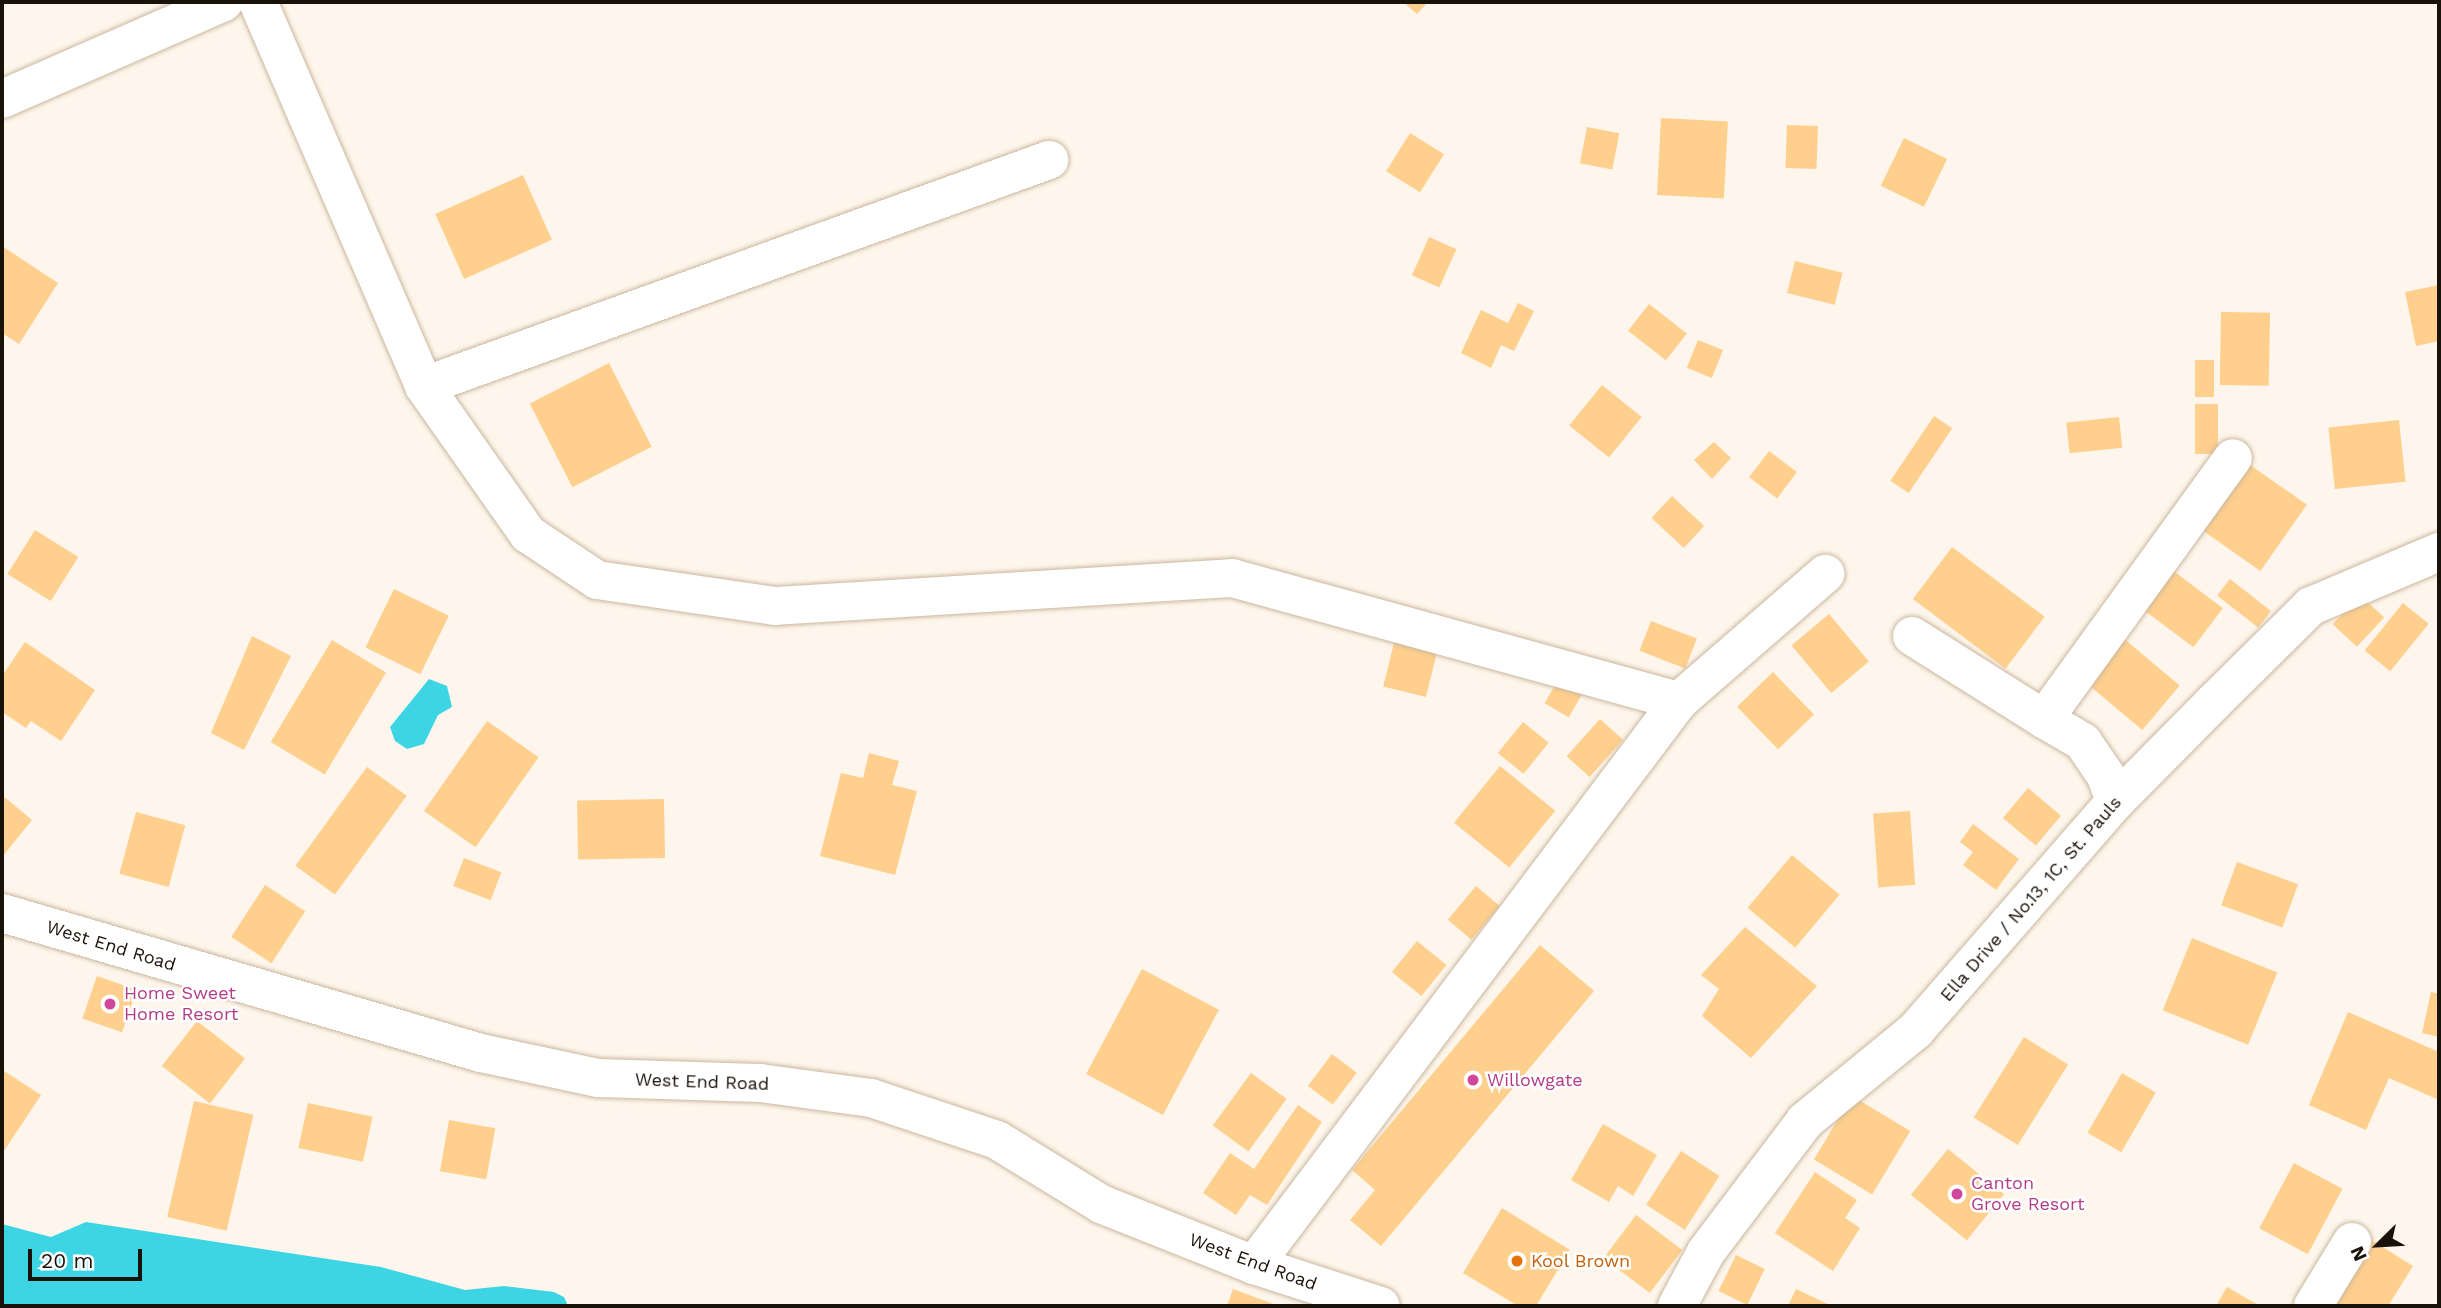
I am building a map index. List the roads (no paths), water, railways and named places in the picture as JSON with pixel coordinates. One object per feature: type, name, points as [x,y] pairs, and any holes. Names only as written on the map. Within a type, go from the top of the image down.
[{"type":"street","points":[[2,99],[224,2]]},
{"type":"street","points":[[258,2],[424,386],[528,534],[597,580],[775,606],[1232,578],[1679,701]]},
{"type":"street","points":[[424,386],[1049,160]]},
{"type":"street","points":[[2044,719],[2233,457]]},
{"type":"street","name":"Ella Drive / No.13, 1C, St. Pauls","points":[[1677,1306],[1706,1252],[1805,1121],[1916,1030],[2115,802],[2311,606],[2439,552]]},
{"type":"street","points":[[1254,1265],[1679,701],[1825,574]]},
{"type":"street","points":[[1912,636],[2083,743],[2106,776],[2115,802]]},
{"type":"street","name":"West End Road","points":[[2,913],[481,1053],[598,1078],[761,1083],[871,1098],[997,1140],[1101,1204],[1254,1265],[1381,1306]]},
{"type":"street","points":[[2313,1306],[2352,1242]]},
{"type":"water","points":[[429,679],[447,686],[452,707],[438,715],[424,744],[407,749],[395,741],[390,727]]},
{"type":"water","points":[[86,1222],[381,1267],[465,1290],[504,1286],[554,1292],[564,1297],[568,1306],[2,1306],[2,1224],[51,1237]]},
{"type":"place","name":"Home Sweet Home Resort","points":[[110,1004]]},
{"type":"place","name":"Willowgate","points":[[1473,1080]]},
{"type":"place","name":"Canton Grove Resort","points":[[1957,1194]]},
{"type":"place","name":"Kool Brown","points":[[1517,1261]]}]
